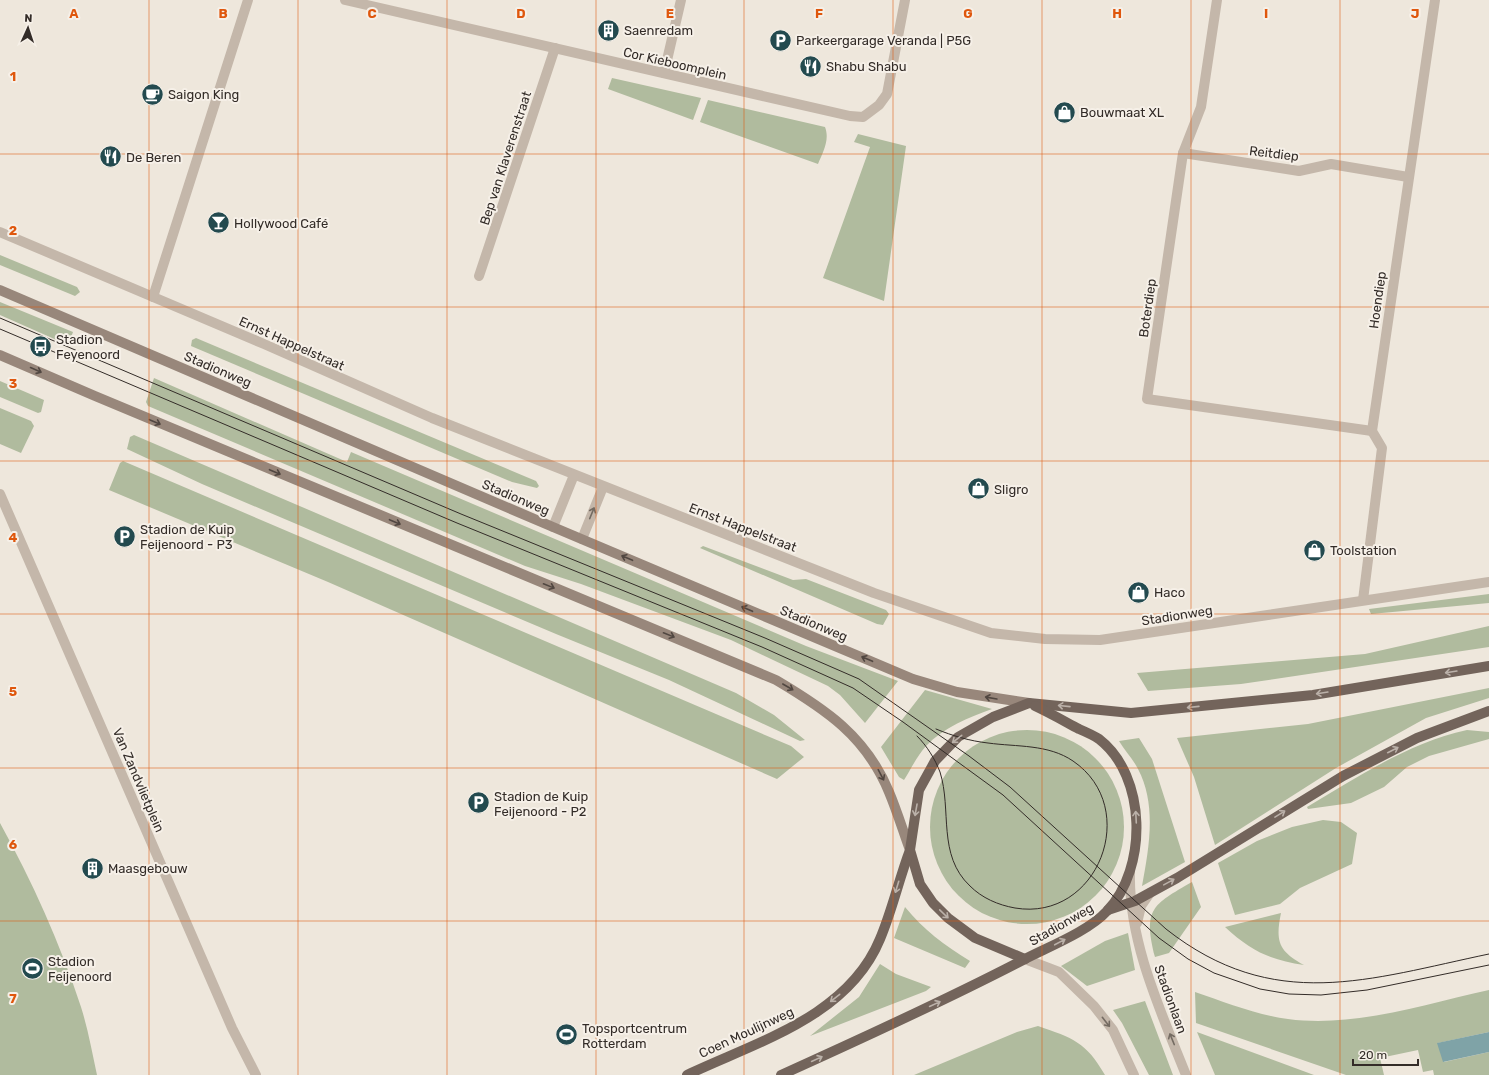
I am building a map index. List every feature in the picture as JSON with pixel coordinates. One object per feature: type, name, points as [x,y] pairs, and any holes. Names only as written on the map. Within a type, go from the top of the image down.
[{"type":"main road","name":"Stadionweg","points":[[0,290],[553,527],[924,683],[957,692],[1029,703],[1132,713],[1313,694],[1489,666]]},
{"type":"main road","name":"Stadionweg","points":[[0,355],[102,400],[776,680],[829,713],[863,748],[879,771],[889,791],[910,850],[920,884],[933,903],[948,918],[975,938],[1025,959],[1077,932],[1108,910],[1131,902],[1150,893],[1343,776],[1417,738],[1489,711]]},
{"type":"main road","name":"Stadionweg","points":[[910,850],[919,790],[935,761],[958,737],[993,717],[1029,703],[1099,739],[1123,769],[1132,790],[1136,818],[1136,837],[1130,871],[1108,910]]},
{"type":"main road","name":"Coen Moulijnweg","points":[[686,1075],[786,1030],[835,998],[857,980],[880,940],[910,850]]},
{"type":"main road","points":[[781,1075],[967,990],[1025,959]]},
{"type":"street","points":[[153,297],[248,0]]},
{"type":"street","name":"Cor Kieboomplein","points":[[345,0],[850,116],[863,117],[879,105],[887,94],[905,0]]},
{"type":"street","points":[[664,73],[681,0]]},
{"type":"street","name":"Boterdiep","points":[[1217,0],[1201,107],[1183,153],[1147,399],[1372,431]]},
{"type":"street","name":"Hoendiep","points":[[1372,431],[1435,0]]},
{"type":"street","name":"Bep van Klaverenstraat","points":[[479,276],[555,48]]},
{"type":"street","name":"Reitdiep","points":[[1183,153],[1299,171],[1332,164],[1408,177]]},
{"type":"street","name":"Ernst Happelstraat","points":[[0,232],[432,418],[603,487],[874,592]]},
{"type":"street","points":[[1363,600],[1382,448],[1372,431]]},
{"type":"street","points":[[553,527],[574,475]]},
{"type":"street","points":[[582,539],[603,487]]},
{"type":"street","name":"Van Zandvlietplein","points":[[0,494],[232,1028],[256,1075]]},
{"type":"street","name":"Stadionweg","points":[[874,592],[991,633],[1045,639],[1100,640],[1489,582]]},
{"type":"street","name":"Stadionlaan","points":[[1130,871],[1131,902],[1136,931],[1146,971],[1186,1075]]},
{"type":"street","name":"Stadionlaan","points":[[1136,931],[1141,906],[1150,893]]},
{"type":"street","points":[[1025,959],[1059,972],[1094,1006],[1113,1030],[1134,1075]]},
{"type":"green space","points":[[612,78],[701,98],[693,120],[608,89]]},
{"type":"green space","points":[[708,100],[825,127],[827,137],[824,150],[818,164],[700,122]]},
{"type":"green space","points":[[858,134],[906,146],[884,301],[823,278],[870,147],[854,142]]},
{"type":"green space","points":[[0,255],[77,287],[80,292],[75,296],[0,265]]},
{"type":"green space","points":[[0,302],[73,332],[68,345],[0,315]]},
{"type":"green space","points":[[196,338],[536,481],[539,486],[537,488],[512,482],[191,346],[192,340]]},
{"type":"green space","points":[[154,378],[347,462],[351,452],[806,646],[898,681],[865,723],[840,695],[828,686],[731,640],[581,584],[525,566],[148,406],[146,402]]},
{"type":"green space","points":[[0,381],[44,400],[41,412],[38,413],[0,397]]},
{"type":"green space","points":[[0,408],[31,421],[34,426],[21,453],[0,444]]},
{"type":"green space","points":[[134,435],[736,693],[774,715],[805,740],[800,741],[669,680],[556,634],[202,484],[127,449],[130,437]]},
{"type":"green space","points":[[123,461],[791,746],[804,757],[777,779],[328,582],[109,490],[120,463]]},
{"type":"green space","points":[[703,546],[793,580],[806,579],[886,610],[889,614],[883,625],[877,624],[700,548]]},
{"type":"green space","points":[[1489,594],[1489,603],[1371,614],[1369,609]]},
{"type":"green space","points":[[1489,626],[1489,647],[1241,684],[1148,691],[1137,673],[1365,654]]},
{"type":"green space","points":[[1489,688],[1489,698],[1426,718],[1336,768],[1215,845],[1194,777],[1177,738],[1308,724]]},
{"type":"green space","points":[[925,690],[992,709],[948,728],[940,734],[926,746],[904,780],[899,777],[881,747]]},
{"type":"green space","points":[[1017,730],[1037,730],[1055,734],[1073,741],[1096,758],[1108,773],[1117,790],[1124,817],[1124,837],[1117,864],[1108,881],[1096,896],[1081,908],[1064,917],[1037,924],[1017,924],[999,920],[981,913],[965,902],[952,889],[941,873],[934,855],[930,837],[930,817],[934,799],[941,781],[952,765],[965,752],[981,741],[999,734]]},
{"type":"green space","points":[[1467,730],[1489,732],[1489,739],[1429,756],[1407,767],[1384,787],[1351,803],[1308,809],[1307,807],[1364,773],[1404,752],[1424,743]]},
{"type":"green space","points":[[1139,738],[1152,759],[1185,862],[1142,886],[1149,842],[1150,827],[1148,797],[1138,769],[1119,741]]},
{"type":"green space","points":[[1323,820],[1341,822],[1357,833],[1352,864],[1300,888],[1280,904],[1235,915],[1218,863],[1257,841],[1292,827]]},
{"type":"green space","name":"Stadion Feijenoord","points":[[0,823],[34,890],[64,959],[83,1015],[97,1075],[0,1075]]},
{"type":"green space","points":[[1192,882],[1201,907],[1169,953],[1155,957],[1150,928],[1154,910],[1168,897]]},
{"type":"green space","points":[[905,907],[935,937],[970,961],[965,968],[894,938]]},
{"type":"green space","points":[[1281,913],[1279,923],[1279,939],[1281,945],[1289,955],[1304,965],[1281,960],[1262,953],[1252,948],[1225,927]]},
{"type":"green space","points":[[1128,933],[1135,970],[1087,986],[1061,966],[1105,941]]},
{"type":"green space","points":[[880,964],[896,974],[931,987],[926,991],[810,1036],[859,997]]},
{"type":"green space","points":[[1489,990],[1489,1032],[1438,1043],[1444,1062],[1489,1052],[1489,1075],[1434,1075],[1433,1070],[1423,1072],[1418,1050],[1380,1058],[1384,1075],[1346,1075],[1196,1023],[1195,992],[1241,1008],[1276,1017],[1313,1021],[1338,1020],[1389,1013]]},
{"type":"green space","points":[[1145,1001],[1173,1075],[1149,1075],[1122,1023],[1113,1010]]},
{"type":"green space","points":[[1038,1026],[1070,1038],[1085,1048],[1105,1075],[914,1075],[1017,1032]]},
{"type":"green space","points":[[1197,1032],[1314,1075],[1215,1075]]},
{"type":"water","points":[[1489,1032],[1489,1052],[1443,1062],[1437,1043]]},
{"type":"tram line","points":[[0,318],[461,514],[765,638],[859,679],[969,756],[1010,787],[1166,929],[1206,956],[1245,972],[1284,981],[1323,983],[1403,973],[1489,954]]},
{"type":"tram line","points":[[0,329],[457,523],[762,647],[853,688],[903,722],[1003,795],[1159,938],[1188,959],[1214,973],[1260,989],[1289,994],[1321,995],[1367,990],[1489,965]]},
{"type":"tram line","points":[[917,736],[936,762],[940,772],[945,801],[949,846],[953,860],[960,874],[970,886],[991,900],[1002,905],[1015,908],[1044,908],[1069,898],[1088,880],[1101,857],[1107,832],[1105,806],[1094,781],[1073,761],[1053,752],[1032,747],[975,741],[936,729]]},
{"type":"place","name":"Saenredam","points":[[608,30]]},
{"type":"place","name":"Parkeergarage Veranda | P5G","points":[[781,40]]},
{"type":"place","name":"Shabu Shabu","points":[[811,66]]},
{"type":"place","name":"Saigon King","points":[[152,94]]},
{"type":"place","name":"Bouwmaat XL","points":[[1064,112]]},
{"type":"place","name":"De Beren","points":[[110,157]]},
{"type":"place","name":"Hollywood Café","points":[[219,223]]},
{"type":"place","name":"Stadion Feyenoord","points":[[40,346]]},
{"type":"place","name":"Sligro","points":[[979,489]]},
{"type":"place","name":"Stadion de Kuip Feijenoord - P3","points":[[125,536]]},
{"type":"place","name":"Toolstation","points":[[1314,550]]},
{"type":"place","name":"Haco","points":[[1138,592]]},
{"type":"place","name":"Stadion de Kuip Feijenoord - P2","points":[[478,803]]},
{"type":"place","name":"Maasgebouw","points":[[93,868]]},
{"type":"place","name":"Stadion Feijenoord","points":[[33,968]]},
{"type":"place","name":"Topsportcentrum Rotterdam","points":[[566,1035]]}]
